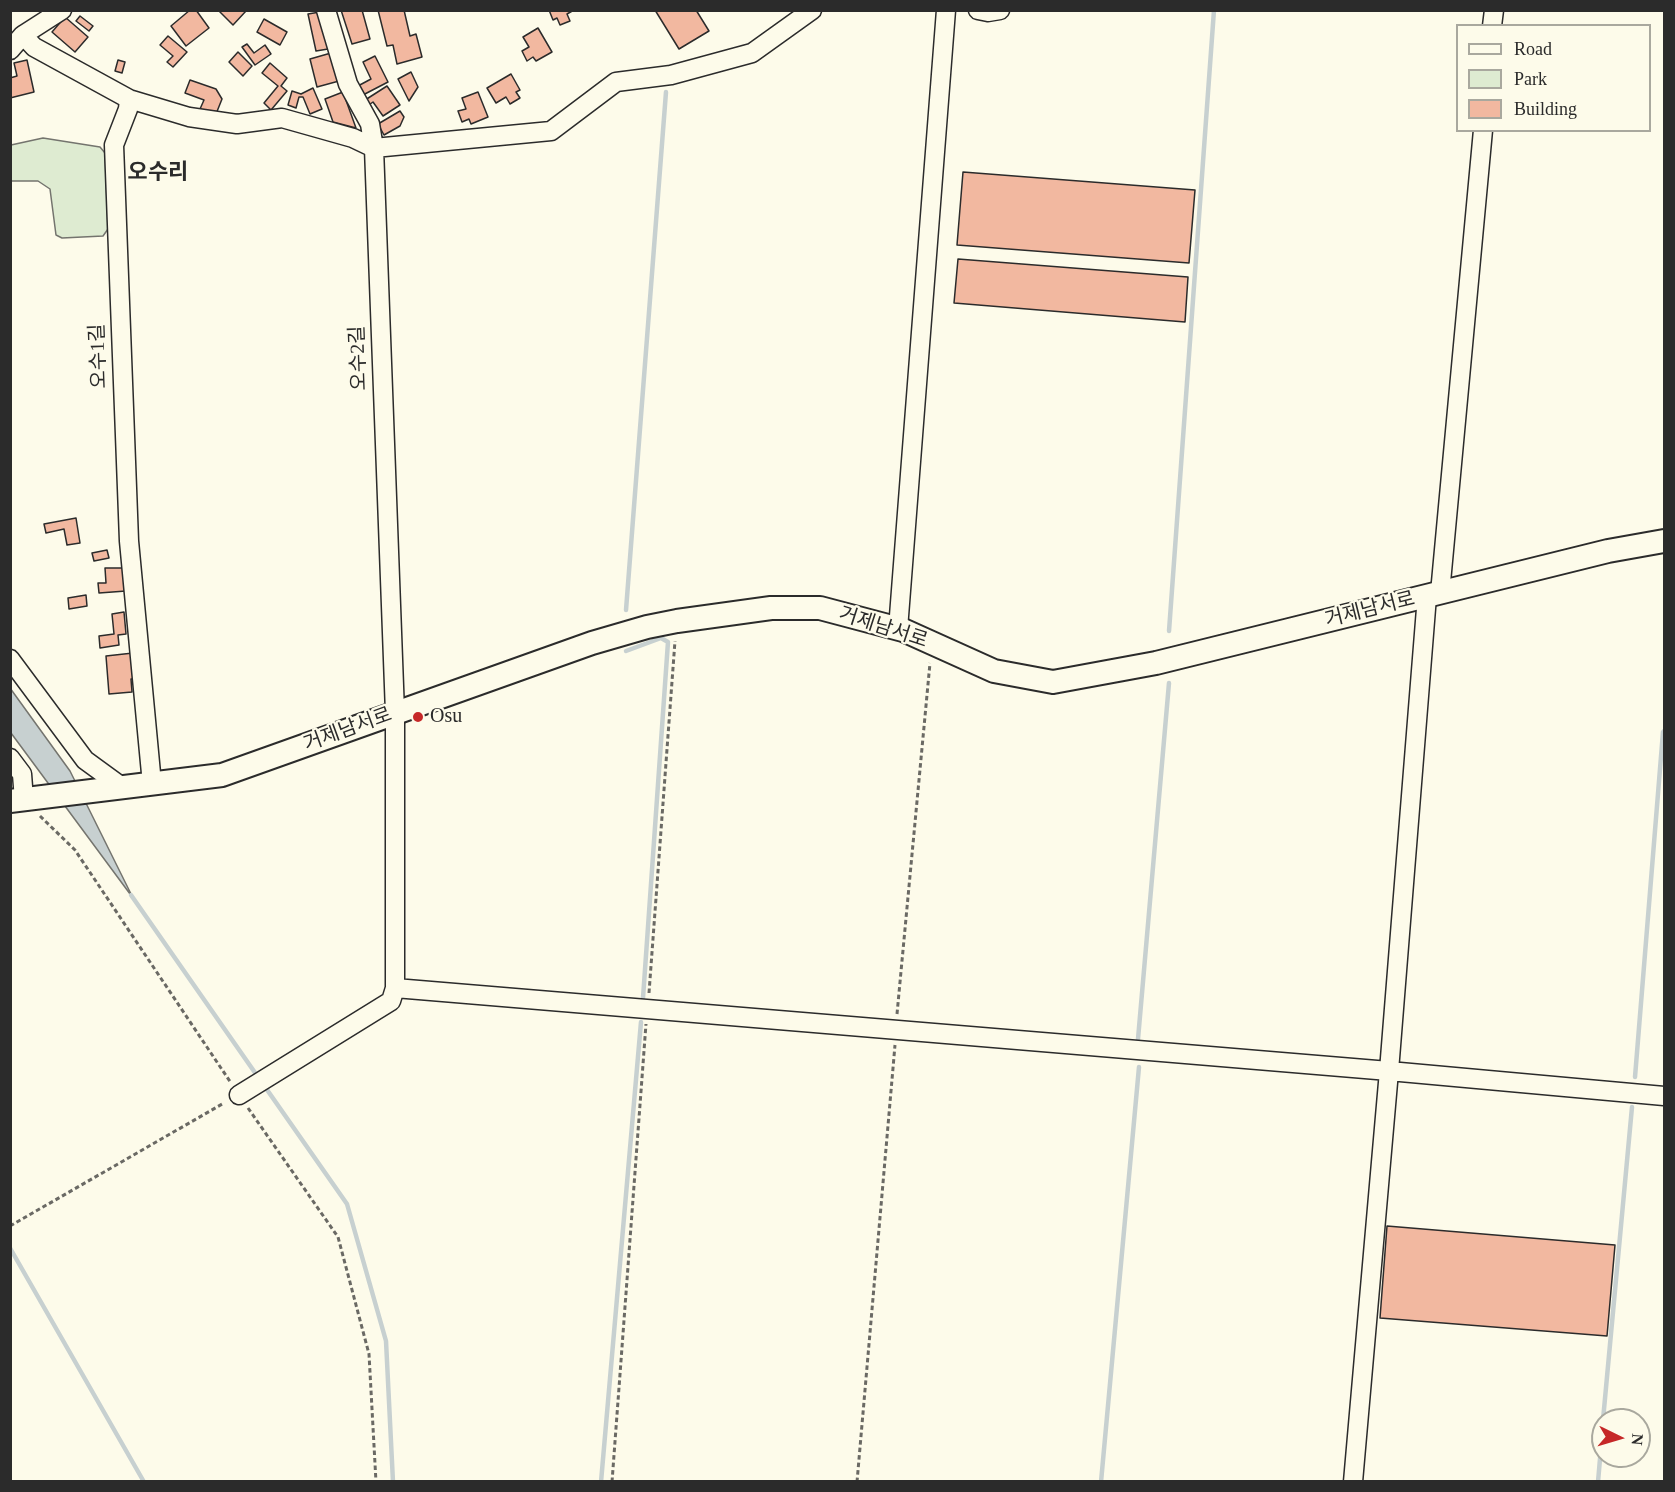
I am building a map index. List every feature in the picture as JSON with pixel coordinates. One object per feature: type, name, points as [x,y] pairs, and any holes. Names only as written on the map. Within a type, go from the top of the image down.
[{"type":"main road","name":"거제남서로","points":[[17,801],[222,775],[592,643],[677,621],[771,608],[820,608],[898,628],[994,671],[1053,682],[1156,663],[1608,551],[1665,541]]},
{"type":"street","points":[[10,50],[23,35],[62,10]]},
{"type":"street","name":"오수2길","points":[[326,10],[348,84],[370,124],[374,148],[395,713],[395,988]]},
{"type":"street","points":[[23,35],[34,47],[129,99],[189,117],[237,124],[282,118],[353,138],[374,148],[550,131],[616,81],[671,75],[752,53],[812,10]]},
{"type":"street","points":[[898,628],[946,10]]},
{"type":"street","points":[[978,10],[988,12],[1000,10]]},
{"type":"street","name":"오수1길","points":[[129,99],[128,109],[114,145],[129,541],[152,784]]},
{"type":"street","points":[[1353,1482],[1434,594],[1483,132]]},
{"type":"street","points":[[10,659],[85,760],[115,788]]},
{"type":"street","points":[[10,758],[22,774],[17,801]]},
{"type":"street","points":[[239,1095],[391,1000],[395,988],[1665,1096]]},
{"type":"path","points":[[612,1482],[677,621]]},
{"type":"path","points":[[857,1482],[931,643]]},
{"type":"path","points":[[17,801],[75,850],[239,1095],[338,1237],[369,1354],[376,1482]]},
{"type":"path","points":[[10,1227],[239,1095]]},
{"type":"green space","points":[[43,138],[100,147],[105,153],[108,229],[103,236],[62,238],[56,235],[50,189],[38,181],[11,181],[11,145]]},
{"type":"shaded area","points":[[10,688],[70,771],[133,898],[11,733]]},
{"type":"building","points":[[190,10],[196,10],[209,28],[186,46],[171,26]]},
{"type":"building","points":[[218,10],[245,10],[246,11],[233,25]]},
{"type":"building","points":[[341,10],[362,10],[370,39],[352,44]]},
{"type":"building","points":[[378,10],[404,10],[410,36],[416,34],[422,57],[397,64],[393,45],[387,46]]},
{"type":"building","points":[[549,10],[574,10],[567,14],[570,21],[560,25],[557,18],[553,20]]},
{"type":"building","points":[[655,10],[696,10],[709,31],[679,49]]},
{"type":"building","points":[[320,12],[328,49],[316,51],[308,14]]},
{"type":"building","points":[[80,16],[93,26],[89,31],[76,21]]},
{"type":"building","points":[[65,17],[88,37],[75,52],[52,32]]},
{"type":"building","points":[[264,19],[287,32],[280,45],[257,32]]},
{"type":"building","points":[[538,28],[552,52],[536,61],[533,57],[527,61],[522,51],[529,47],[523,37]]},
{"type":"building","points":[[168,36],[187,52],[173,67],[167,62],[173,56],[160,45]]},
{"type":"building","points":[[247,44],[254,53],[265,45],[271,54],[255,65],[242,47]]},
{"type":"building","points":[[238,52],[252,66],[243,76],[229,62]]},
{"type":"building","points":[[331,53],[339,81],[317,87],[310,59]]},
{"type":"building","points":[[375,56],[388,82],[361,96],[356,87],[371,79],[363,62]]},
{"type":"building","points":[[27,60],[34,92],[10,98],[10,78],[17,76],[14,63]]},
{"type":"building","points":[[118,60],[125,62],[122,73],[115,71]]},
{"type":"building","points":[[270,63],[287,78],[281,86],[287,91],[271,110],[264,103],[278,86],[262,73]]},
{"type":"building","points":[[411,72],[418,87],[409,101],[398,79]]},
{"type":"building","points":[[511,74],[520,90],[516,92],[520,98],[510,104],[506,97],[496,103],[487,88]]},
{"type":"building","points":[[190,80],[216,89],[222,99],[216,114],[200,109],[204,100],[185,93]]},
{"type":"building","points":[[387,86],[400,105],[383,116],[373,102],[366,107],[362,102]]},
{"type":"building","points":[[313,88],[322,109],[310,114],[303,97],[299,97],[296,108],[288,105],[292,91],[301,94]]},
{"type":"building","points":[[343,92],[356,128],[333,122],[325,99]]},
{"type":"building","points":[[478,92],[488,117],[471,124],[469,119],[462,122],[458,111],[466,109],[462,98]]},
{"type":"building","points":[[400,111],[404,117],[400,126],[384,135],[378,124]]},
{"type":"building","points":[[963,172],[1195,190],[1189,263],[957,245]]},
{"type":"building","points":[[958,259],[1188,277],[1185,322],[954,303]]},
{"type":"building","points":[[76,518],[80,543],[67,545],[64,529],[46,533],[44,524]]},
{"type":"building","points":[[107,550],[109,558],[94,561],[92,553]]},
{"type":"building","points":[[105,568],[124,568],[126,591],[99,593],[98,583],[106,583]]},
{"type":"building","points":[[86,595],[87,606],[69,609],[68,598]]},
{"type":"building","points":[[124,612],[126,634],[118,635],[119,645],[100,648],[99,636],[114,634],[112,614]]},
{"type":"building","points":[[133,653],[135,679],[131,679],[132,692],[109,694],[106,656]]},
{"type":"building","points":[[1387,1226],[1615,1245],[1607,1336],[1380,1318]]},
{"type":"waterway","points":[[1169,631],[1214,10]]},
{"type":"waterway","points":[[626,610],[666,92]]},
{"type":"waterway","points":[[626,651],[661,638],[668,642],[643,998]]},
{"type":"waterway","points":[[1138,1039],[1169,683]]},
{"type":"waterway","points":[[1635,1077],[1664,731]]},
{"type":"waterway","points":[[131,895],[258,1077]]},
{"type":"waterway","points":[[601,1482],[641,1022]]},
{"type":"waterway","points":[[1101,1482],[1139,1067]]},
{"type":"waterway","points":[[263,1084],[347,1204],[386,1341],[393,1482]]},
{"type":"waterway","points":[[1604,1408],[1632,1107]]},
{"type":"waterway","points":[[10,1248],[144,1482]]},
{"type":"waterway","points":[[1598,1482],[1599,1468]]},
{"type":"place","name":"Osu","points":[[418,717]]},
{"type":"district","name":"오수리","points":[[158,173]]}]
